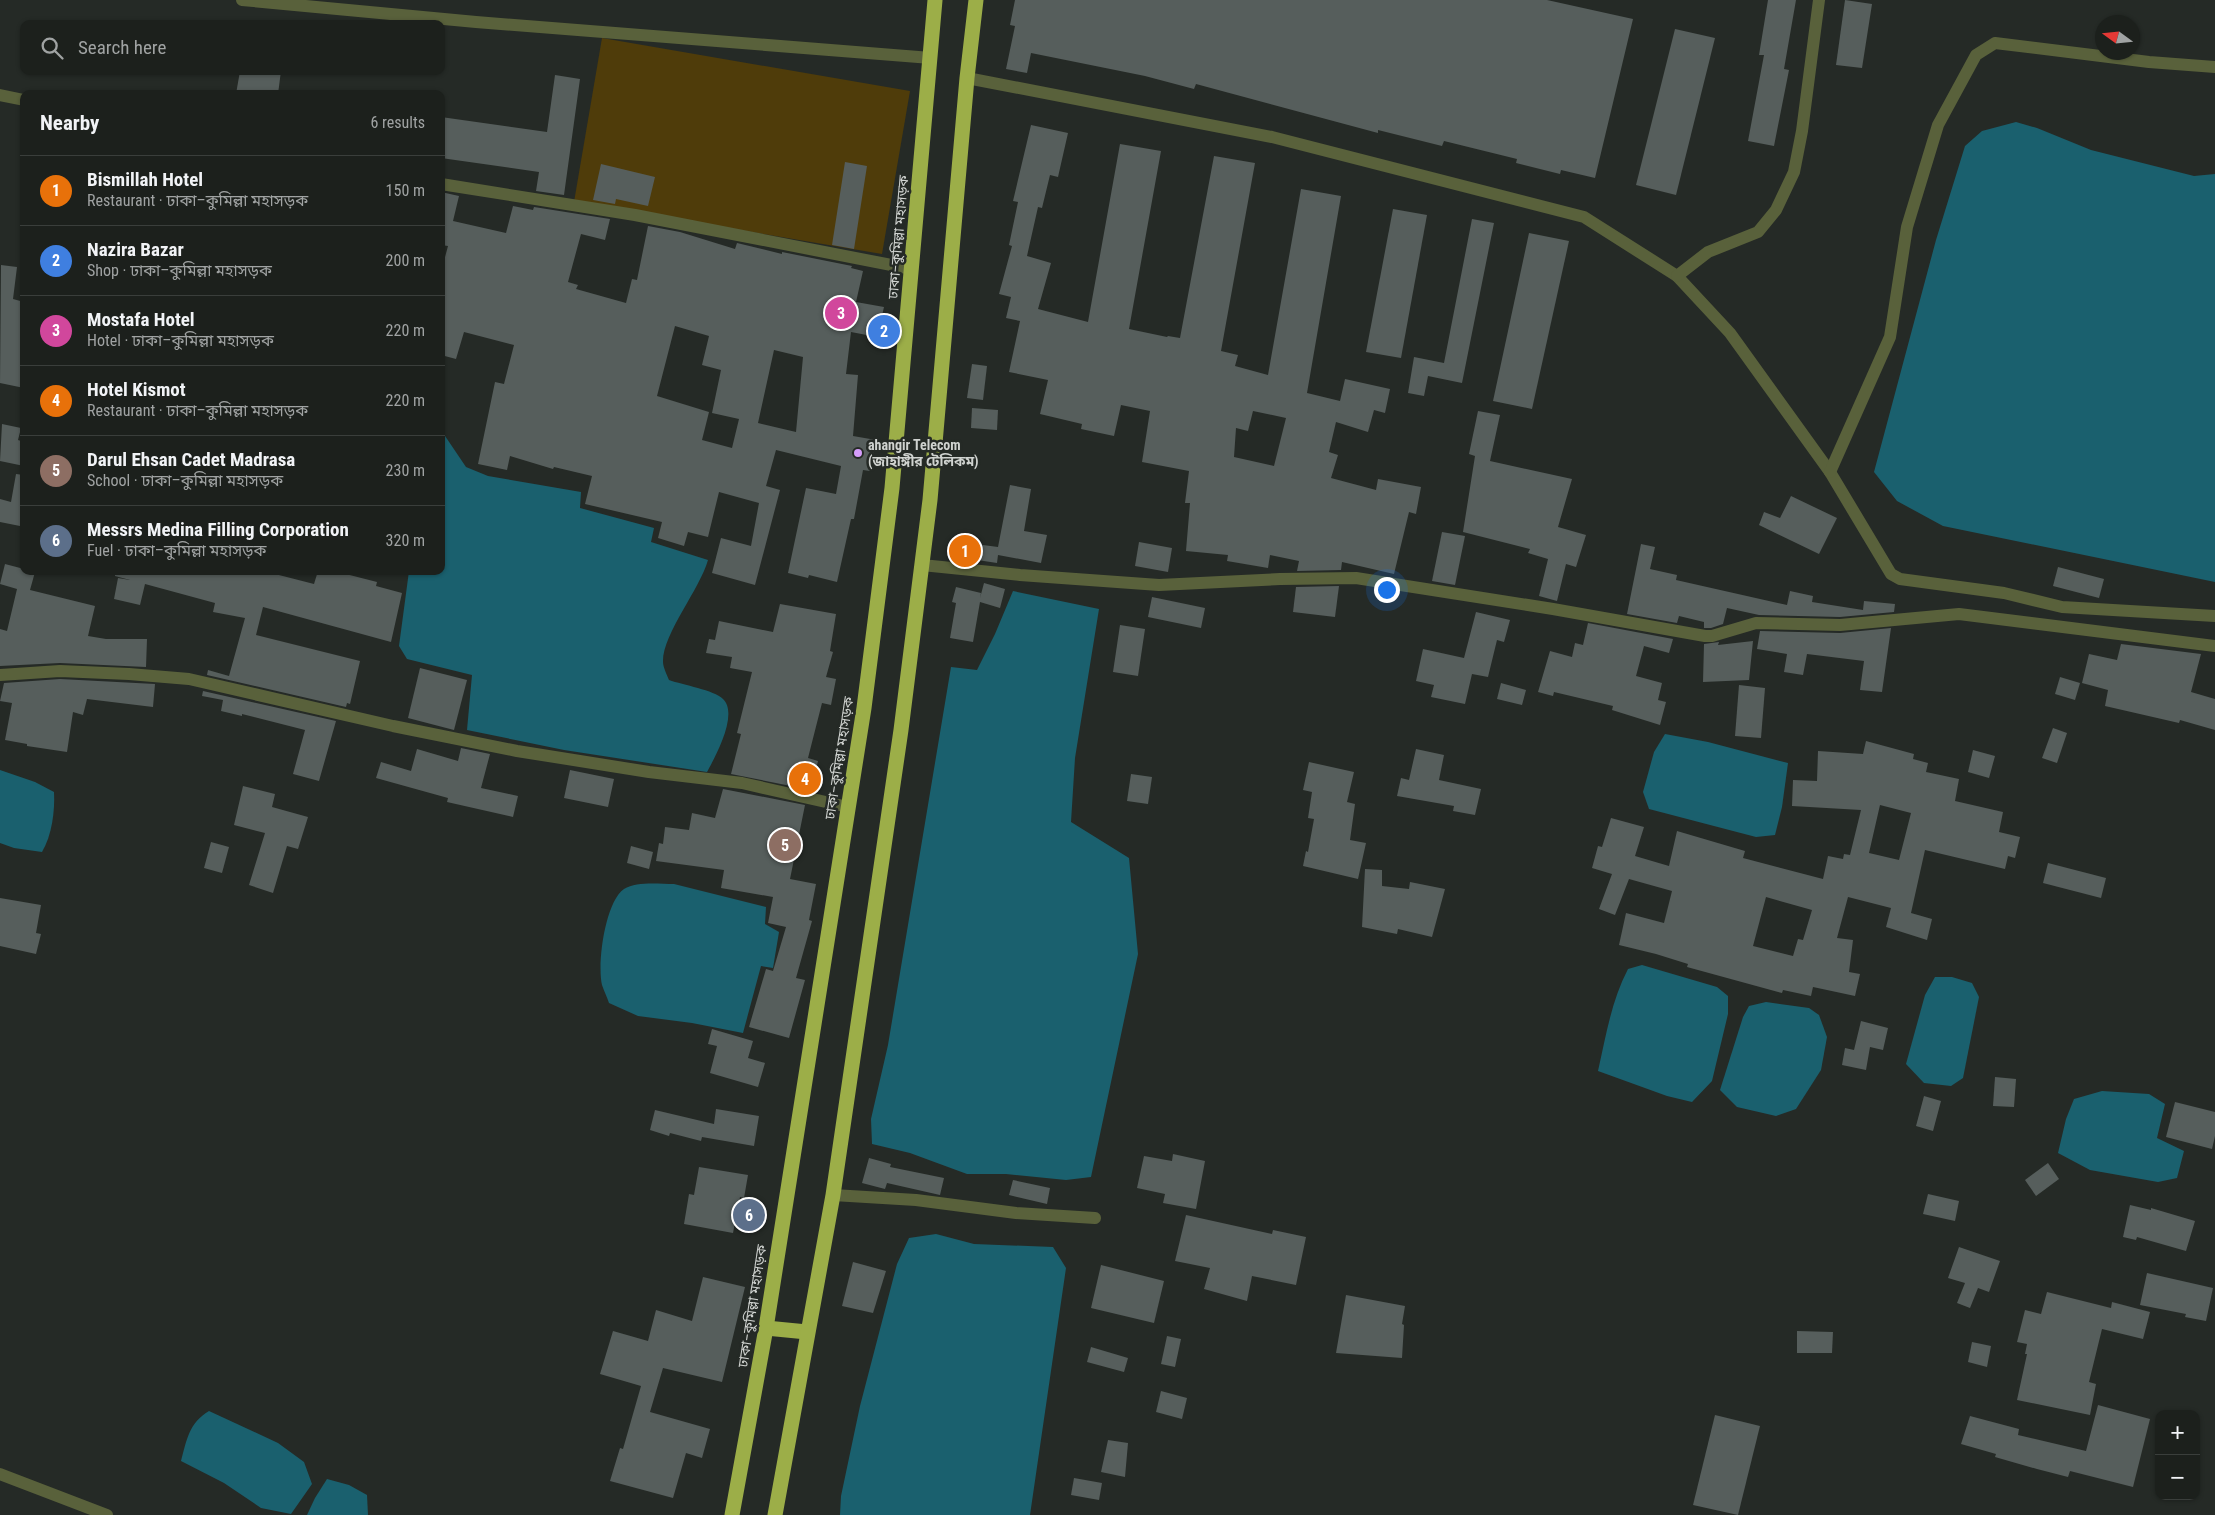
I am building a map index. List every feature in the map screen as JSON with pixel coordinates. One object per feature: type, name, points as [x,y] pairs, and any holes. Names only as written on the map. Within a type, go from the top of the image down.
[{"type":"highway","name":"ঢাকা–কুমিল্লা মহাসড়ক","points":[[732,1515],[766,1328],[864,708],[892,488],[935,0]]},
{"type":"highway","points":[[775,1515],[833,1195],[901,730],[930,500],[967,78],[976,0]]},
{"type":"highway","points":[[766,1328],[807,1332]]},
{"type":"street","points":[[242,0],[476,22],[931,58]]},
{"type":"street","points":[[1677,276],[1708,252],[1758,232],[1776,210],[1794,172],[1802,131],[1819,0]]},
{"type":"street","points":[[1830,472],[1890,336],[1907,227],[1938,125],[1976,55],[1995,43],[2149,62],[2215,67]]},
{"type":"street","points":[[967,78],[1272,137],[1584,217],[1677,276],[1730,333],[1830,472],[1891,574],[1900,579],[2004,593],[2062,607],[2215,616]]},
{"type":"street","points":[[0,95],[20,99]]},
{"type":"street","points":[[445,185],[635,215],[912,270]]},
{"type":"street","points":[[922,565],[1020,575],[1159,585],[1280,579],[1356,578],[1553,609],[1705,636],[1756,623],[1840,625],[1959,614],[2215,646]]},
{"type":"street","points":[[0,675],[60,672],[189,679],[394,726],[518,751],[649,772],[742,784],[848,807]]},
{"type":"street","points":[[833,1195],[916,1200],[1016,1213],[1096,1218]]},
{"type":"street","points":[[0,1474],[107,1515]]},
{"type":"shaded area","points":[[602,38],[910,91],[882,254],[574,202]]},
{"type":"water","points":[[2016,122],[2037,128],[2091,150],[2194,176],[2215,174],[2215,582],[1943,526],[1897,501],[1874,472],[1936,240],[1965,146],[1982,131]]},
{"type":"water","points":[[445,436],[466,467],[488,476],[581,492],[580,508],[654,528],[651,542],[708,560],[704,572],[668,639],[663,662],[669,680],[713,693],[723,699],[727,706],[727,725],[724,736],[707,772],[564,750],[467,730],[472,675],[407,659],[399,646],[408,575],[445,575]]},
{"type":"water","points":[[1013,591],[1099,609],[1075,758],[1071,822],[1129,858],[1138,954],[1091,1177],[1066,1180],[1006,1174],[967,1174],[910,1153],[872,1144],[871,1119],[888,1045],[951,667],[977,670]]},
{"type":"water","points":[[1665,734],[1708,742],[1788,763],[1782,807],[1775,835],[1756,837],[1649,809],[1643,792],[1654,752]]},
{"type":"water","points":[[0,770],[35,782],[54,792],[52,823],[42,852],[14,848],[0,843]]},
{"type":"water","points":[[674,884],[766,907],[765,924],[779,932],[773,968],[761,966],[743,1033],[692,1023],[638,1016],[609,1003],[602,985],[602,949],[607,920],[617,896],[629,886]]},
{"type":"water","points":[[1642,965],[1717,987],[1728,996],[1728,1014],[1712,1081],[1692,1102],[1667,1096],[1598,1071],[1610,1019],[1622,981],[1628,969]]},
{"type":"water","points":[[1935,977],[1952,977],[1972,983],[1979,997],[1963,1078],[1951,1086],[1924,1083],[1906,1064],[1925,995]]},
{"type":"water","points":[[1766,1002],[1809,1008],[1819,1015],[1827,1037],[1821,1070],[1796,1109],[1776,1116],[1737,1107],[1720,1090],[1743,1017],[1749,1006]]},
{"type":"water","points":[[2102,1091],[2149,1094],[2165,1104],[2157,1138],[2184,1151],[2177,1178],[2158,1182],[2090,1170],[2058,1153],[2066,1119],[2074,1099]]},
{"type":"water","points":[[936,1234],[974,1244],[1053,1247],[1066,1268],[1030,1515],[840,1515],[841,1496],[860,1406],[897,1264],[909,1238]]},
{"type":"water","points":[[209,1411],[278,1443],[304,1462],[312,1484],[291,1514],[261,1508],[224,1483],[181,1461],[193,1426]]},
{"type":"water","points":[[327,1479],[349,1485],[367,1495],[368,1515],[307,1515]]},
{"type":"building","points":[[1015,0],[1547,0],[1633,19],[1595,178],[1561,170],[1560,174],[1516,163],[1517,159],[1444,141],[1442,146],[1378,130],[1378,133],[1196,84],[1194,89],[1145,76],[1031,53],[1027,73],[1006,69],[1015,26],[1010,25]]},
{"type":"building","points":[[1768,0],[1796,0],[1784,69],[1789,70],[1774,146],[1748,141],[1764,55],[1759,55]]},
{"type":"building","points":[[1845,0],[1872,4],[1862,68],[1836,65]]},
{"type":"building","points":[[1675,29],[1715,38],[1676,195],[1636,185]]},
{"type":"building","points":[[239,75],[280,75],[279,90],[237,90]]},
{"type":"building","points":[[555,75],[580,79],[564,195],[536,191],[539,172],[445,159],[445,118],[547,132]]},
{"type":"building","points":[[1031,125],[1068,133],[1058,177],[1050,175],[1042,208],[1038,207],[1027,256],[1051,263],[1038,309],[1088,322],[1120,144],[1161,151],[1129,329],[1180,338],[1214,156],[1255,163],[1221,351],[1238,355],[1235,366],[1268,375],[1301,189],[1341,196],[1307,393],[1340,401],[1345,379],[1390,389],[1385,413],[1374,410],[1368,432],[1336,422],[1329,452],[1338,455],[1331,478],[1376,490],[1378,479],[1421,487],[1416,514],[1409,512],[1394,574],[1342,562],[1341,570],[1297,571],[1299,561],[1270,555],[1268,568],[1227,561],[1228,555],[1186,551],[1190,503],[1185,503],[1189,471],[1142,462],[1150,411],[1121,405],[1114,436],[1081,429],[1082,424],[1040,414],[1048,380],[1009,372],[1020,321],[1006,318],[1011,297],[999,294],[1012,246],[1009,245],[1018,202],[1013,201]],"holes":[[[1253,411],[1286,418],[1274,466],[1234,457],[1236,428],[1248,431]]]},
{"type":"building","points":[[845,162],[867,166],[854,249],[832,245]]},
{"type":"building","points":[[601,164],[655,177],[648,206],[616,199],[615,204],[593,200]]},
{"type":"building","points":[[445,193],[459,196],[453,221],[506,233],[513,206],[533,210],[534,207],[610,219],[605,240],[581,234],[568,282],[578,285],[576,289],[626,303],[632,279],[637,280],[648,226],[680,232],[735,249],[737,243],[782,254],[782,252],[852,266],[851,268],[863,271],[856,302],[884,307],[877,337],[851,332],[846,374],[858,375],[853,436],[876,440],[870,471],[863,470],[854,519],[851,519],[837,582],[809,575],[808,578],[788,573],[806,488],[836,494],[841,466],[776,450],[766,486],[780,490],[755,585],[712,573],[721,538],[751,546],[759,503],[719,492],[708,537],[688,532],[684,546],[658,538],[662,522],[585,504],[592,476],[554,467],[553,469],[510,456],[507,470],[478,464],[495,382],[504,384],[514,345],[464,332],[456,359],[445,356],[445,257],[448,246],[445,246]],"holes":[[[675,326],[709,336],[702,365],[721,370],[712,413],[739,419],[732,448],[702,440],[709,412],[657,396]],[[774,350],[803,357],[796,432],[758,423]]]},
{"type":"building","points":[[1393,209],[1427,215],[1401,358],[1366,352]]},
{"type":"building","points":[[1472,219],[1494,223],[1462,383],[1428,376],[1424,396],[1408,393],[1414,357],[1444,363]]},
{"type":"building","points":[[1529,233],[1569,241],[1532,409],[1493,401]]},
{"type":"building","points":[[1,265],[17,267],[13,299],[20,301],[20,387],[0,383]]},
{"type":"building","points":[[972,364],[987,366],[983,400],[967,398]]},
{"type":"building","points":[[972,408],[998,410],[997,430],[971,428]]},
{"type":"building","points":[[1478,411],[1500,415],[1490,461],[1572,479],[1558,527],[1586,535],[1576,567],[1566,564],[1557,601],[1539,596],[1548,559],[1528,553],[1530,549],[1463,532],[1475,456],[1469,454]]},
{"type":"building","points":[[2,424],[20,428],[18,440],[20,441],[20,465],[0,461]]},
{"type":"building","points":[[16,474],[20,474],[20,526],[0,522],[0,499],[11,502]]},
{"type":"building","points":[[1010,485],[1031,489],[1024,531],[1047,535],[1041,563],[998,555],[997,563],[951,556],[953,541],[998,547]]},
{"type":"building","points":[[1791,496],[1837,518],[1819,554],[1759,525],[1764,512],[1780,518]]},
{"type":"building","points":[[1442,532],[1465,536],[1455,585],[1432,581]]},
{"type":"building","points":[[1139,542],[1172,548],[1168,572],[1135,566]]},
{"type":"building","points":[[1641,544],[1655,547],[1650,569],[1677,575],[1676,580],[1787,605],[1790,591],[1813,596],[1812,602],[1863,610],[1864,601],[1895,604],[1894,612],[1840,617],[1759,615],[1727,608],[1723,624],[1711,628],[1704,628],[1704,622],[1679,616],[1677,623],[1627,614]]},
{"type":"building","points":[[5,564],[20,568],[20,575],[34,575],[30,590],[95,606],[88,636],[106,639],[147,639],[146,667],[60,663],[0,666],[0,629],[7,631],[17,589],[0,584]]},
{"type":"building","points":[[2058,567],[2104,579],[2099,598],[2053,586]]},
{"type":"building","points":[[279,575],[314,584],[317,575],[350,575],[377,582],[376,586],[402,593],[391,642],[263,607],[256,635],[360,661],[350,704],[347,703],[346,707],[207,675],[208,670],[229,676],[245,618],[213,612],[215,603],[145,584],[140,605],[114,599],[118,578],[130,580],[115,576]]},
{"type":"building","points":[[984,583],[1005,589],[1000,608],[980,602],[973,642],[950,638],[956,603],[952,602],[956,587],[981,593],[980,598]]},
{"type":"building","points":[[1339,586],[1335,617],[1293,612],[1296,587]]},
{"type":"building","points":[[1152,597],[1205,608],[1201,628],[1148,617]]},
{"type":"building","points":[[780,604],[836,614],[830,651],[833,652],[826,677],[836,679],[831,705],[822,703],[808,758],[818,761],[811,790],[731,774],[741,734],[737,733],[752,672],[730,668],[732,657],[706,653],[709,639],[715,640],[719,621],[773,632]]},
{"type":"building","points":[[1476,612],[1510,620],[1504,642],[1497,640],[1488,677],[1472,674],[1465,704],[1431,697],[1434,685],[1416,681],[1423,649],[1464,658]]},
{"type":"building","points":[[1588,623],[1673,639],[1669,653],[1644,646],[1636,676],[1662,683],[1658,700],[1666,702],[1660,725],[1612,710],[1613,706],[1554,692],[1553,696],[1538,692],[1550,651],[1572,657],[1575,643],[1583,645]]},
{"type":"building","points":[[1120,625],[1145,629],[1138,676],[1113,672]]},
{"type":"building","points":[[1891,628],[1882,692],[1860,690],[1864,661],[1807,654],[1803,675],[1784,672],[1787,654],[1757,649],[1760,631],[1840,633]]},
{"type":"building","points":[[1753,641],[1749,680],[1703,682],[1704,644],[1719,642],[1718,645]]},
{"type":"building","points":[[2121,644],[2201,654],[2191,692],[2215,699],[2215,730],[2180,720],[2179,723],[2105,706],[2108,690],[2082,683],[2089,654],[2117,660]]},
{"type":"building","points":[[420,668],[467,680],[454,730],[408,718]]},
{"type":"building","points":[[2060,677],[2080,683],[2075,700],[2055,694]]},
{"type":"building","points":[[60,679],[155,684],[153,707],[87,699],[83,715],[73,712],[67,752],[27,746],[27,744],[5,740],[12,703],[0,701],[4,683]]},
{"type":"building","points":[[1501,683],[1526,690],[1522,705],[1497,699]]},
{"type":"building","points":[[1739,685],[1765,688],[1761,738],[1735,736]]},
{"type":"building","points":[[203,691],[336,721],[319,781],[293,774],[305,730],[242,714],[242,716],[221,711],[223,700],[202,696]]},
{"type":"building","points":[[2053,728],[2067,733],[2057,763],[2042,758]]},
{"type":"building","points":[[1866,741],[1914,754],[1913,759],[1928,763],[1926,772],[1959,779],[1955,801],[2003,812],[1999,832],[2020,837],[2015,858],[2008,856],[2005,869],[1925,850],[1911,913],[1932,919],[1927,940],[1886,927],[1891,908],[1848,897],[1837,938],[1853,940],[1849,972],[1860,974],[1855,996],[1813,987],[1811,996],[1783,990],[1782,993],[1687,967],[1688,964],[1619,945],[1626,913],[1664,923],[1672,891],[1629,879],[1615,915],[1599,909],[1612,874],[1592,868],[1598,846],[1602,847],[1611,818],[1644,827],[1635,856],[1669,866],[1677,831],[1745,851],[1743,858],[1823,879],[1828,856],[1843,859],[1844,854],[1850,855],[1861,810],[1792,806],[1793,780],[1817,781],[1818,751],[1863,754]],"holes":[[[1880,805],[1911,813],[1899,860],[1869,853]],[[1766,897],[1812,910],[1803,940],[1798,939],[1793,956],[1753,946]]]},
{"type":"building","points":[[461,748],[490,754],[481,788],[518,796],[513,817],[447,802],[448,798],[376,778],[381,762],[411,771],[417,749],[458,761]]},
{"type":"building","points":[[1416,749],[1444,755],[1439,780],[1481,789],[1475,815],[1453,811],[1454,806],[1397,796],[1401,778],[1409,780]]},
{"type":"building","points":[[1973,750],[1995,756],[1989,778],[1968,772]]},
{"type":"building","points":[[1309,762],[1354,772],[1347,802],[1355,804],[1350,840],[1366,843],[1358,879],[1303,866],[1306,851],[1308,852],[1314,819],[1308,818],[1312,792],[1303,790]]},
{"type":"building","points":[[570,770],[614,779],[608,807],[564,798]]},
{"type":"building","points":[[1131,774],[1152,777],[1148,804],[1127,801]]},
{"type":"building","points":[[243,786],[275,794],[272,807],[308,817],[298,849],[287,846],[273,893],[249,885],[265,833],[234,825]]},
{"type":"building","points":[[723,789],[805,805],[790,879],[816,884],[809,920],[812,921],[796,978],[805,980],[789,1038],[749,1027],[766,969],[773,971],[786,927],[768,923],[773,897],[721,888],[724,870],[656,861],[659,843],[663,844],[665,827],[689,830],[692,813],[715,818]]},
{"type":"building","points":[[211,842],[229,847],[222,873],[204,868]]},
{"type":"building","points":[[631,846],[653,852],[649,869],[627,863]]},
{"type":"building","points":[[2048,863],[2106,878],[2101,898],[2043,883]]},
{"type":"building","points":[[1365,869],[1382,870],[1382,886],[1409,889],[1410,882],[1445,889],[1432,937],[1398,929],[1397,934],[1362,927]]},
{"type":"building","points":[[0,898],[41,905],[36,933],[41,934],[36,954],[0,946]]},
{"type":"building","points":[[1861,1021],[1888,1028],[1883,1050],[1870,1047],[1866,1070],[1842,1065],[1845,1048],[1854,1050]]},
{"type":"building","points":[[712,1029],[753,1041],[748,1058],[765,1063],[758,1087],[710,1073],[717,1046],[708,1044]]},
{"type":"building","points":[[1995,1077],[2016,1079],[2014,1107],[1993,1106]]},
{"type":"building","points":[[1924,1096],[1941,1101],[1933,1131],[1916,1126]]},
{"type":"building","points":[[2175,1102],[2215,1112],[2215,1136],[2212,1149],[2166,1137]]},
{"type":"building","points":[[716,1109],[759,1116],[754,1146],[702,1137],[701,1141],[670,1133],[669,1136],[650,1130],[655,1110],[714,1124]]},
{"type":"building","points":[[1173,1154],[1205,1161],[1196,1209],[1163,1203],[1165,1194],[1137,1188],[1144,1156],[1172,1161]]},
{"type":"building","points":[[869,1158],[891,1164],[890,1167],[944,1178],[940,1195],[887,1183],[885,1189],[862,1183]]},
{"type":"building","points":[[2048,1163],[2059,1179],[2036,1196],[2025,1180]]},
{"type":"building","points":[[699,1167],[748,1175],[744,1198],[740,1197],[733,1233],[684,1224],[689,1194],[694,1195]]},
{"type":"building","points":[[1013,1180],[1050,1188],[1047,1204],[1009,1195]]},
{"type":"building","points":[[1928,1194],[1959,1201],[1955,1221],[1923,1214]]},
{"type":"building","points":[[2130,1205],[2151,1210],[2151,1208],[2195,1221],[2186,1251],[2137,1237],[2136,1240],[2123,1237]]},
{"type":"building","points":[[1186,1215],[1272,1234],[1273,1230],[1306,1237],[1296,1285],[1252,1276],[1247,1301],[1204,1289],[1210,1268],[1175,1261]]},
{"type":"building","points":[[1959,1247],[2000,1261],[1989,1292],[1978,1288],[1970,1308],[1957,1303],[1965,1283],[1948,1278]]},
{"type":"building","points":[[853,1262],[886,1271],[873,1313],[842,1306]]},
{"type":"building","points":[[1101,1265],[1164,1281],[1154,1323],[1091,1308]]},
{"type":"building","points":[[2147,1273],[2213,1288],[2206,1321],[2185,1317],[2186,1314],[2140,1305]]},
{"type":"building","points":[[703,1277],[745,1287],[722,1382],[663,1368],[650,1412],[710,1429],[702,1458],[686,1453],[673,1498],[610,1481],[620,1448],[623,1449],[641,1386],[600,1374],[613,1331],[648,1341],[656,1310],[692,1321]]},
{"type":"building","points":[[2047,1292],[2111,1308],[2112,1302],[2150,1312],[2143,1339],[2102,1329],[2089,1382],[2096,1384],[2090,1415],[2017,1400],[2027,1354],[2025,1354],[2027,1344],[2017,1342],[2025,1310],[2041,1314]]},
{"type":"building","points":[[1346,1295],[1405,1306],[1402,1324],[1404,1325],[1402,1358],[1336,1353]]},
{"type":"building","points":[[1797,1331],[1833,1332],[1832,1353],[1797,1353]]},
{"type":"building","points":[[1167,1336],[1181,1339],[1175,1367],[1161,1364]]},
{"type":"building","points":[[1972,1342],[1991,1346],[1987,1367],[1968,1362]]},
{"type":"building","points":[[1091,1347],[1128,1358],[1124,1372],[1087,1362]]},
{"type":"building","points":[[1161,1391],[1187,1398],[1182,1419],[1156,1412]]},
{"type":"building","points":[[2098,1405],[2150,1419],[2133,1487],[2070,1471],[2068,1477],[1995,1457],[1996,1454],[1961,1444],[1970,1416],[2019,1429],[2018,1435],[2086,1451]]},
{"type":"building","points":[[1715,1415],[1760,1426],[1738,1515],[1693,1505]]},
{"type":"building","points":[[1108,1440],[1128,1443],[1125,1477],[1101,1472]]},
{"type":"building","points":[[1074,1478],[1102,1483],[1099,1500],[1071,1495]]},
{"type":"place","name":"Mostafa Hotel","points":[[841,313]]},
{"type":"place","name":"Nazira Bazar","points":[[884,331]]},
{"type":"place","name":"ahangir Telecom (জাহাঙ্গীর টেলিকম)","points":[[858,453]]},
{"type":"place","name":"Bismillah Hotel","points":[[965,551]]},
{"type":"place","name":"Hotel Kismot","points":[[805,779]]},
{"type":"place","name":"Darul Ehsan Cadet Madrasa","points":[[785,845]]},
{"type":"place","name":"Messrs Medina Filling Corporation","points":[[749,1215]]}]
